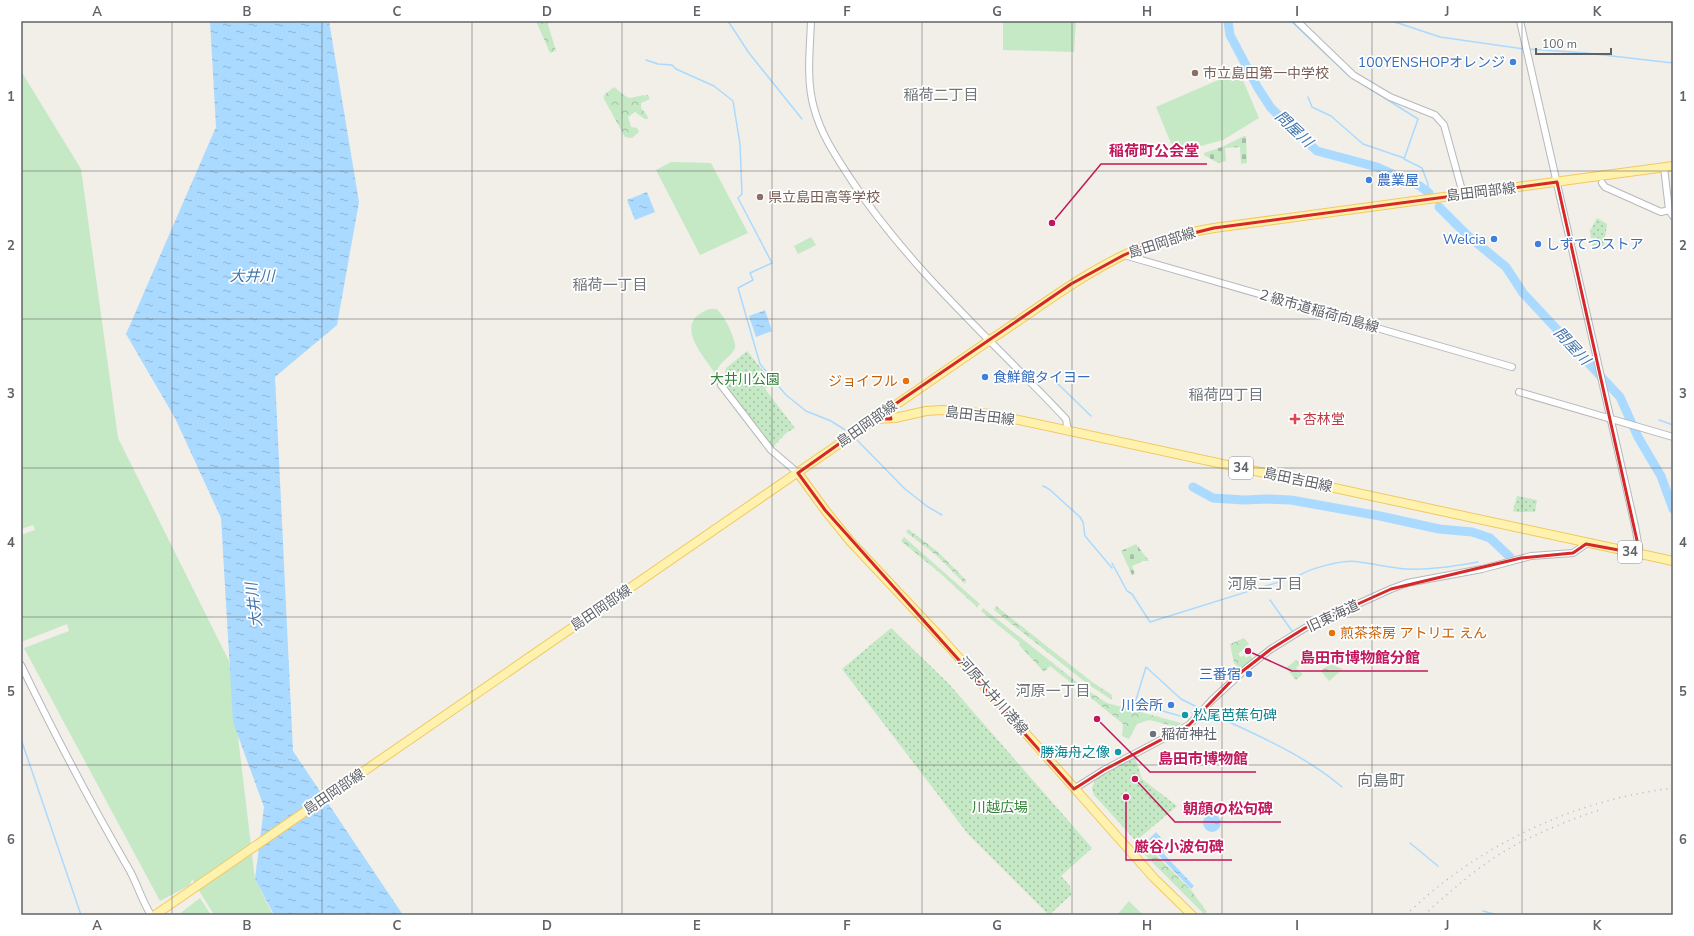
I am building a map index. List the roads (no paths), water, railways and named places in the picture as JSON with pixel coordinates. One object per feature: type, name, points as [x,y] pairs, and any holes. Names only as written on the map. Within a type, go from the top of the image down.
[{"type":"main road","name":"島田岡部線","points":[[154,914],[1071,284],[1124,255],[1149,244],[1214,228],[1673,166]]},
{"type":"main road","points":[[888,409],[891,416],[895,418]]},
{"type":"main road","name":"島田吉田線","points":[[874,419],[895,418],[926,411],[959,410],[991,414],[1586,544],[1673,561]]},
{"type":"main road","name":"河原大井川港線","points":[[795,475],[850,541],[944,640],[1154,878],[1192,915]]},
{"type":"street","points":[[811,21],[810,88],[814,110],[829,144],[881,222],[929,278],[1066,419],[1068,431]]},
{"type":"street","points":[[1297,21],[1354,74],[1390,98],[1439,117],[1444,125],[1463,194]]},
{"type":"street","points":[[1521,22],[1636,526],[1640,554]]},
{"type":"street","points":[[1602,183],[1605,187],[1661,212],[1671,213],[1664,167]]},
{"type":"street","name":"２級市道稲荷向島線","points":[[1124,255],[1512,366]]},
{"type":"street","points":[[721,385],[771,450],[795,475]]},
{"type":"street","points":[[1519,392],[1673,437]]},
{"type":"street","name":"旧東海道","points":[[1074,789],[1104,770],[1189,725],[1212,700],[1244,670],[1271,649],[1305,628],[1407,583],[1482,569],[1521,558],[1573,553],[1586,544]]},
{"type":"street","points":[[21,665],[59,744],[130,873],[142,901],[154,914]]},
{"type":"water","name":"大井川","points":[[210,21],[329,21],[359,202],[337,325],[275,377],[293,751],[403,915],[274,915],[255,879],[264,807],[233,722],[221,518],[175,418],[126,334],[216,127]]},
{"type":"water","points":[[647,192],[655,212],[635,220],[627,200]]},
{"type":"water","points":[[765,310],[772,331],[756,337],[749,316]]},
{"type":"water","points":[[1208,814],[1216,814],[1221,819],[1219,830],[1216,832],[1208,832],[1203,827],[1203,819]]},
{"type":"water","points":[[1156,832],[1167,845],[1163,853],[1194,886],[1191,889],[1146,842]]},
{"type":"waterway","points":[[728,21],[749,53],[802,119]]},
{"type":"waterway","name":"問屋川","points":[[1228,21],[1230,35],[1258,88],[1271,108],[1317,151],[1377,167],[1420,186],[1429,193]]},
{"type":"waterway","points":[[1291,21],[1348,75],[1418,119],[1404,159],[1422,168],[1428,184],[1429,193]]},
{"type":"waterway","points":[[1392,21],[1440,37],[1524,49]]},
{"type":"waterway","points":[[1528,49],[1586,53],[1673,63]]},
{"type":"waterway","points":[[646,60],[658,64],[672,65],[676,69],[714,86],[733,101],[740,144],[742,194],[738,198],[772,263],[750,273],[753,280],[738,288],[760,364],[786,395],[806,411],[831,421],[850,433]]},
{"type":"waterway","points":[[1308,97],[1312,107],[1331,116],[1363,144],[1404,158]]},
{"type":"waterway","name":"問屋川","points":[[1439,207],[1467,235],[1506,267],[1523,293],[1620,397],[1638,437],[1661,476],[1673,509]]},
{"type":"waterway","points":[[1056,382],[1091,416]]},
{"type":"waterway","points":[[1659,420],[1673,425]]},
{"type":"waterway","points":[[854,437],[905,489],[928,507],[942,515]]},
{"type":"waterway","points":[[1043,486],[1049,489],[1080,517],[1083,522],[1085,536],[1112,568]]},
{"type":"waterway","points":[[1193,487],[1213,498],[1244,500],[1291,500],[1380,516],[1439,529],[1472,532],[1490,538],[1510,557]]},
{"type":"waterway","points":[[1112,563],[1127,591],[1132,594],[1150,622],[1298,576],[1319,567],[1337,563],[1353,561],[1396,568],[1426,569],[1478,562]]},
{"type":"waterway","points":[[1270,600],[1292,631]]},
{"type":"waterway","points":[[1187,718],[1135,703],[1146,667],[1181,699],[1201,709]]},
{"type":"waterway","points":[[1205,711],[1276,744],[1327,775],[1342,787]]},
{"type":"waterway","points":[[21,739],[81,915]]},
{"type":"waterway","points":[[1410,843],[1438,866]]},
{"type":"waterway","points":[[1483,911],[1497,915]]},
{"type":"railway","points":[[1406,915],[1434,890],[1464,867],[1496,847],[1529,830],[1564,815],[1600,803],[1636,794],[1673,788]]},
{"type":"railway","points":[[1424,915],[1469,876],[1506,850],[1549,829],[1599,810]]},
{"type":"place","name":"100YENSHOPオレンジ","points":[[1513,62]]},
{"type":"place","name":"市立島田第一中学校","points":[[1195,73]]},
{"type":"place","name":"農業屋","points":[[1369,180]]},
{"type":"place","name":"県立島田高等学校","points":[[760,197]]},
{"type":"place","name":"稲荷町公会堂","points":[[1052,223]]},
{"type":"place","name":"Welcia","points":[[1494,239]]},
{"type":"place","name":"しずてつストア","points":[[1538,244]]},
{"type":"place","name":"食鮮館タイヨー","points":[[985,377]]},
{"type":"place","name":"ジョイフル","points":[[906,381]]},
{"type":"place","name":"杏林堂","points":[[1295,419]]},
{"type":"place","name":"煎茶茶房 アトリエ えん","points":[[1332,633]]},
{"type":"place","name":"島田市博物館分館","points":[[1248,651]]},
{"type":"place","name":"三番宿","points":[[1249,674]]},
{"type":"place","name":"川会所","points":[[1171,705]]},
{"type":"place","name":"松尾芭蕉句碑","points":[[1185,715]]},
{"type":"place","name":"島田市博物館","points":[[1097,719]]},
{"type":"place","name":"稲荷神社","points":[[1153,734]]},
{"type":"place","name":"勝海舟之像","points":[[1118,752]]},
{"type":"place","name":"朝顔の松句碑","points":[[1135,779]]},
{"type":"place","name":"厳谷小波句碑","points":[[1126,797]]},
{"type":"district","name":"稲荷二丁目","points":[[941,95]]},
{"type":"district","name":"稲荷一丁目","points":[[610,285]]},
{"type":"district","name":"稲荷四丁目","points":[[1226,395]]},
{"type":"district","name":"河原二丁目","points":[[1265,584]]},
{"type":"district","name":"河原一丁目","points":[[1053,691]]},
{"type":"district","name":"向島町","points":[[1381,781]]},
{"type":"park label","name":"大井川公園","points":[[745,379]]},
{"type":"park label","name":"川越広場","points":[[1000,807]]}]
